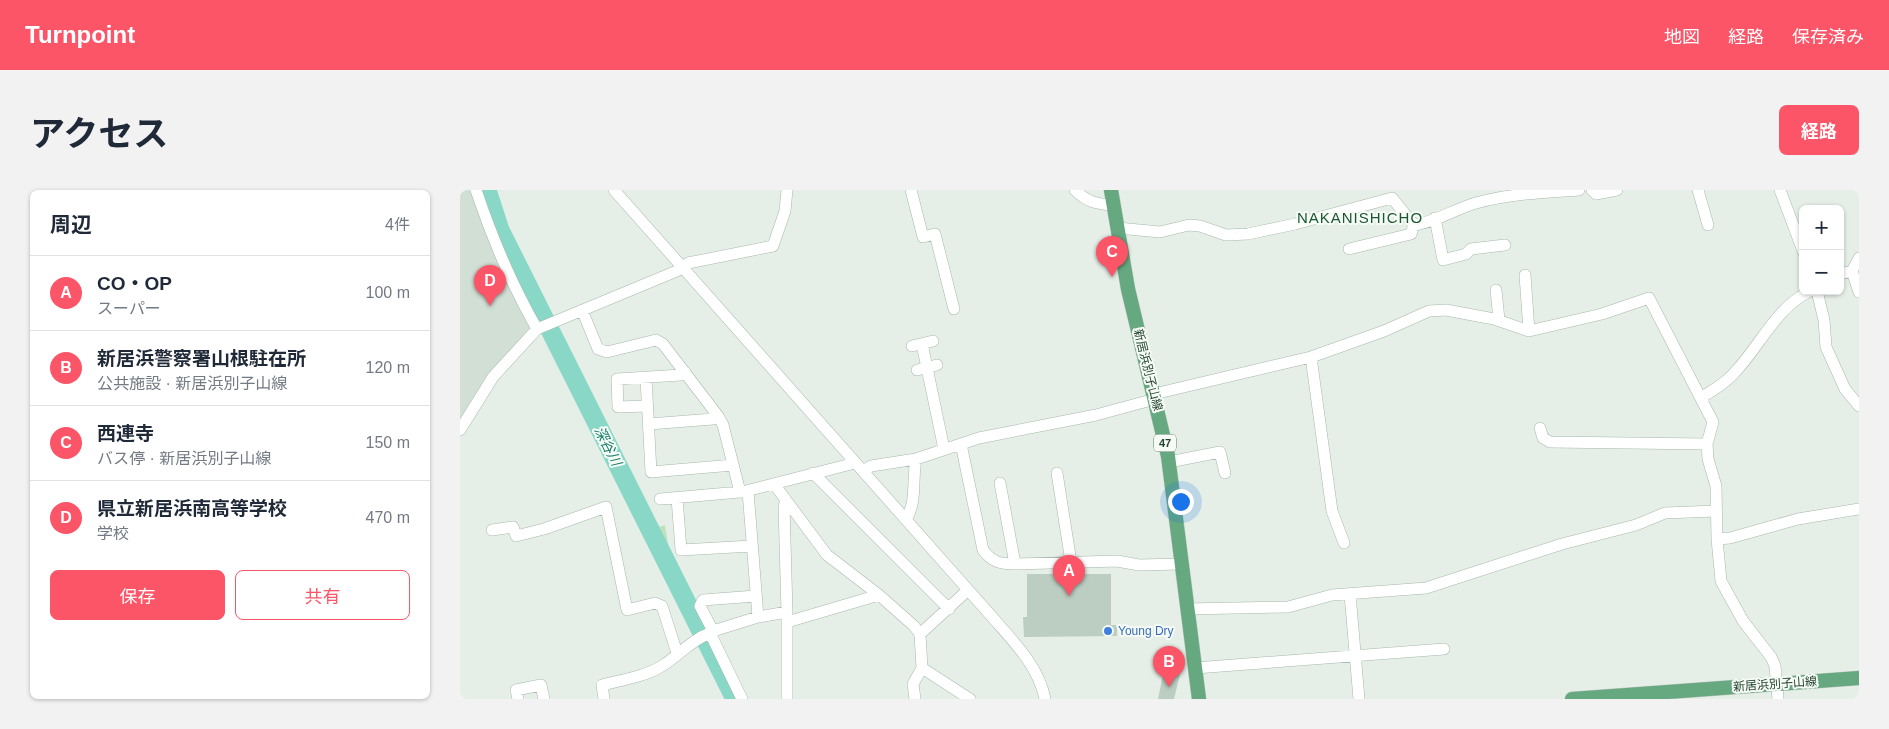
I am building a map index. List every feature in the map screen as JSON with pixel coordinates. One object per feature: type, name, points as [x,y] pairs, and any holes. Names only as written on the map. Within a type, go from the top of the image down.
[{"type":"main road","name":"新居浜別子山線","points":[[1110,190],[1128,289],[1155,396],[1169,462],[1199,699]]},
{"type":"main road","name":"新居浜別子山線","points":[[1572,699],[1634,697],[1859,678]]},
{"type":"street","points":[[476,190],[490,231],[506,267],[544,325]]},
{"type":"street","points":[[614,190],[859,467],[907,518],[1027,658],[1043,686],[1045,699]]},
{"type":"street","points":[[460,430],[493,377],[544,325],[684,268],[688,263],[773,246],[785,211],[787,190]]},
{"type":"street","points":[[911,190],[923,237],[935,234],[954,309]]},
{"type":"street","points":[[1074,190],[1084,199],[1094,204],[1113,205]]},
{"type":"street","points":[[1414,225],[1478,202],[1538,193],[1579,190]]},
{"type":"street","points":[[1592,190],[1596,194],[1617,190]]},
{"type":"street","points":[[1698,190],[1708,225]]},
{"type":"street","points":[[1780,190],[1803,250]]},
{"type":"street","points":[[1118,228],[1160,232],[1195,226],[1226,235],[1248,234],[1295,224],[1392,198],[1414,225]]},
{"type":"street","points":[[1435,218],[1444,260],[1466,254],[1471,249],[1505,245]]},
{"type":"street","points":[[1349,249],[1411,234],[1414,225]]},
{"type":"street","points":[[1859,258],[1846,273],[1859,292]]},
{"type":"street","points":[[1524,275],[1529,331]]},
{"type":"street","points":[[1496,290],[1499,320]]},
{"type":"street","points":[[1702,397],[1735,372],[1780,312],[1803,295]]},
{"type":"street","points":[[1818,295],[1824,320],[1826,347],[1846,389],[1859,406]]},
{"type":"street","points":[[660,499],[744,492],[814,473],[916,459],[944,448],[979,438],[1096,415],[1155,396],[1311,356],[1384,330],[1429,311],[1446,310],[1499,320],[1529,331],[1602,314],[1649,298],[1702,397],[1713,422],[1707,444],[1708,458],[1716,486],[1717,539],[1721,581],[1743,621],[1772,657],[1778,699]]},
{"type":"street","points":[[582,310],[598,349],[607,352],[656,340],[663,344],[718,416],[733,466],[744,492],[752,546],[758,617]]},
{"type":"street","points":[[922,343],[927,368],[929,405],[944,448]]},
{"type":"street","points":[[1311,356],[1332,511],[1344,542]]},
{"type":"street","points":[[647,406],[618,407],[617,379],[681,375],[685,372]]},
{"type":"street","points":[[646,378],[651,472],[733,466]]},
{"type":"street","points":[[649,424],[713,419],[718,416]]},
{"type":"street","points":[[1540,428],[1544,438],[1550,442],[1707,444]]},
{"type":"street","points":[[962,444],[983,550],[990,559],[1000,564],[1117,561],[1139,565],[1181,564]]},
{"type":"street","points":[[1169,462],[1220,452],[1225,473]]},
{"type":"street","points":[[907,518],[914,505],[913,473],[916,459]]},
{"type":"street","points":[[814,473],[949,609]]},
{"type":"street","points":[[1057,473],[1071,562]]},
{"type":"street","points":[[774,484],[827,555],[879,595],[914,626],[920,634],[924,663],[913,684],[915,699]]},
{"type":"street","points":[[1000,484],[1015,564]]},
{"type":"street","points":[[677,498],[682,550],[752,546]]},
{"type":"street","points":[[786,502],[784,506],[787,699]]},
{"type":"street","points":[[492,530],[513,527],[516,536],[544,529],[606,507],[627,610],[655,603],[662,606],[677,653]]},
{"type":"street","points":[[1717,539],[1730,538],[1798,519],[1859,509]]},
{"type":"street","points":[[1187,609],[1288,607],[1332,595],[1426,588],[1562,544],[1636,525],[1665,513],[1716,512]]},
{"type":"street","points":[[920,634],[968,590]]},
{"type":"street","points":[[1350,594],[1359,699]]},
{"type":"street","points":[[604,699],[602,686],[644,675],[662,666],[677,653],[707,634],[758,617],[787,617],[879,595]]},
{"type":"street","points":[[742,699],[707,634],[700,606],[703,600],[756,596]]},
{"type":"street","points":[[1195,668],[1444,649]]},
{"type":"street","points":[[922,668],[970,699]]},
{"type":"street","points":[[518,699],[516,690],[541,685],[544,699]]},
{"type":"shaded area","points":[[460,190],[473,190],[531,326],[530,334],[486,377],[460,423]]},
{"type":"green space","points":[[665,525],[669,551],[653,529]]},
{"type":"building","points":[[1027,574],[1111,574],[1111,625],[1117,625],[1117,636],[1024,637],[1023,617],[1027,617]]},
{"type":"building","points":[[1167,669],[1179,671],[1180,674],[1174,699],[1158,699],[1163,675],[1166,675]]},
{"type":"waterway","name":"深谷川","points":[[487,190],[500,230],[735,699]]},
{"type":"place","name":"西連寺","points":[[1112,277]]},
{"type":"place","name":"県立新居浜南高等学校","points":[[490,306]]},
{"type":"place","name":"CO・OP","points":[[1069,596]]},
{"type":"place","name":"Young Dry","points":[[1108,631]]},
{"type":"place","name":"新居浜警察署山根駐在所","points":[[1169,687]]},
{"type":"district","name":"NAKANISHICHO","points":[[1360,218]]}]
